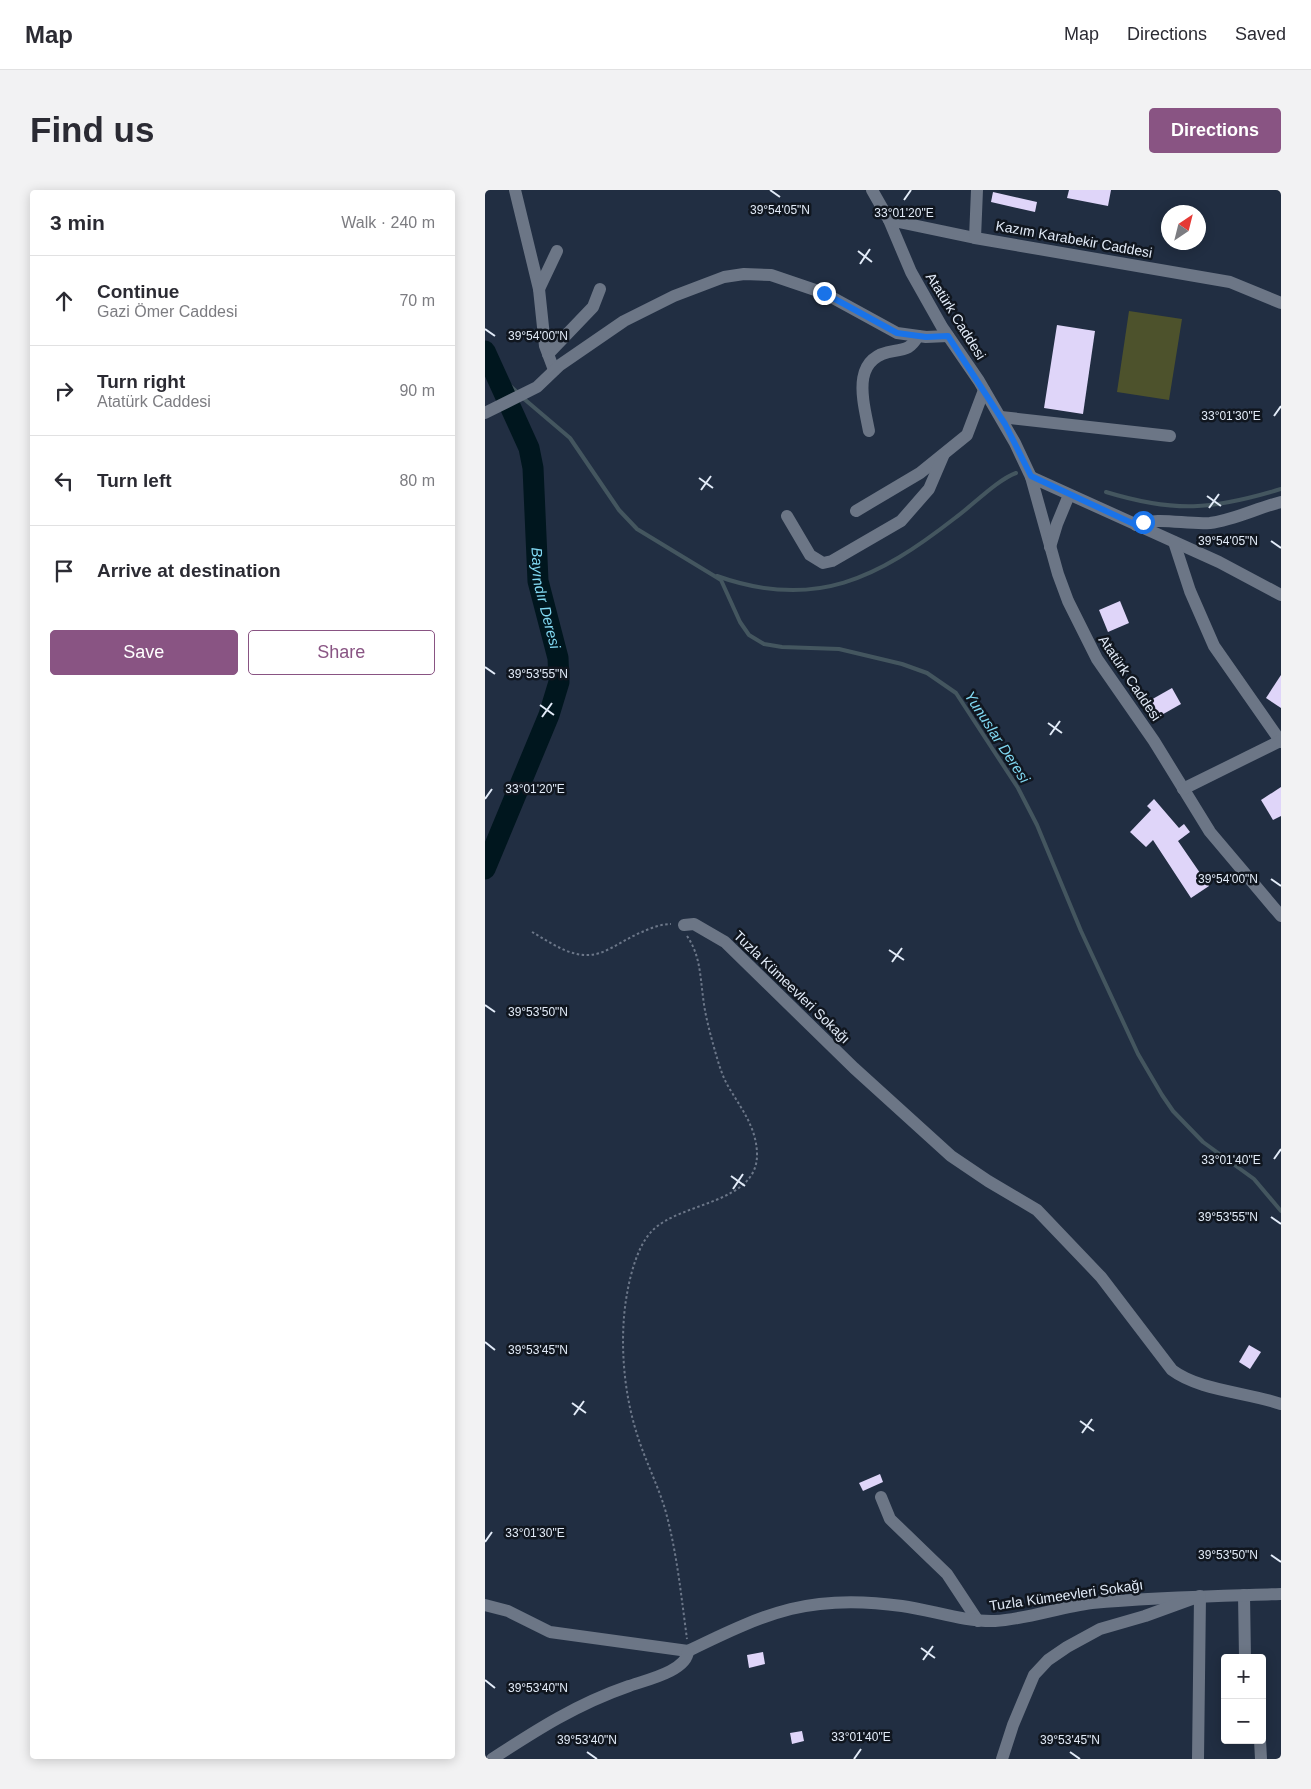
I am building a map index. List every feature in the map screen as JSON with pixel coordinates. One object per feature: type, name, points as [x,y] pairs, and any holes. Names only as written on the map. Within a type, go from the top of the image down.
[{"type":"street","points":[[515,190],[539,289],[542,331],[554,370]]},
{"type":"street","name":"Atatürk Caddesi","points":[[872,190],[889,220],[911,272],[948,336],[1001,417],[1031,476],[1068,601],[1097,659],[1137,716],[1223,850],[1281,916]]},
{"type":"street","points":[[975,238],[977,190]]},
{"type":"street","name":"Kazım Karabekir Caddesi","points":[[889,220],[975,238],[1230,282],[1281,303]]},
{"type":"street","points":[[539,289],[557,251]]},
{"type":"street","points":[[485,413],[537,387],[554,370],[624,321],[674,296],[724,278],[744,274],[771,275],[824,293],[897,333],[918,336],[948,336]]},
{"type":"street","points":[[548,354],[593,307],[600,289]]},
{"type":"street","points":[[869,431],[862,393],[863,378],[868,363],[880,354],[906,350],[913,345],[918,336]]},
{"type":"street","points":[[856,511],[920,473],[967,435],[984,390]]},
{"type":"street","points":[[1001,417],[1170,436]]},
{"type":"street","points":[[787,516],[811,554],[823,563],[832,561],[901,521],[929,489],[944,454]]},
{"type":"street","points":[[1031,476],[1219,562],[1281,594]]},
{"type":"street","points":[[1051,547],[1057,524],[1069,495]]},
{"type":"street","points":[[1136,525],[1148,521],[1211,523],[1281,502]]},
{"type":"street","points":[[1174,542],[1190,591],[1214,646],[1281,741],[1183,789]]},
{"type":"street","name":"Tuzla Kümeevleri Sokağı","points":[[684,925],[694,924],[725,942],[854,1068],[951,1156],[987,1181],[1037,1210],[1101,1277],[1172,1370],[1181,1377],[1196,1383],[1281,1404]]},
{"type":"street","points":[[881,1497],[890,1519],[947,1574],[978,1621]]},
{"type":"street","name":"Tuzla Kümeevleri Sokağı","points":[[688,1651],[770,1613],[789,1607],[826,1602],[859,1601],[895,1605],[978,1621],[1012,1619],[1090,1604],[1168,1597],[1281,1594]]},
{"type":"street","points":[[1198,1759],[1200,1596]]},
{"type":"street","name":"Tuzla Kümeevleri Sokağı","points":[[1002,1759],[1013,1724],[1034,1675],[1048,1660],[1100,1629],[1145,1616],[1200,1596]]},
{"type":"street","points":[[1244,1596],[1245,1654]]},
{"type":"street","points":[[485,1605],[508,1611],[550,1632],[688,1651],[683,1663],[669,1672],[575,1708],[492,1759]]},
{"type":"street","points":[[1260,1744],[1261,1759]]},
{"type":"path","points":[[532,932],[572,954],[585,956],[601,953],[631,936],[658,926],[684,925],[683,931],[698,958],[707,1022],[722,1075],[749,1121],[755,1136],[757,1154],[755,1169],[747,1181],[719,1200],[681,1212],[651,1231],[642,1245],[630,1278],[624,1318],[624,1361],[627,1401],[636,1433],[657,1485],[675,1545],[688,1651]]},
{"type":"green space","points":[[1129,311],[1182,319],[1169,400],[1117,392]]},
{"type":"building","points":[[1069,190],[1111,190],[1108,206],[1067,198]]},
{"type":"building","points":[[993,192],[1037,202],[1035,212],[991,202]]},
{"type":"building","points":[[1057,325],[1095,331],[1083,414],[1044,408]]},
{"type":"building","points":[[1120,601],[1129,623],[1108,632],[1099,610]]},
{"type":"building","points":[[1281,675],[1281,708],[1266,698]]},
{"type":"building","points":[[1172,688],[1181,704],[1158,717],[1149,701]]},
{"type":"building","points":[[1281,787],[1281,816],[1273,820],[1261,800]]},
{"type":"building","points":[[1154,799],[1179,828],[1184,824],[1190,832],[1178,841],[1209,886],[1191,898],[1153,840],[1146,847],[1130,832],[1151,810],[1147,806]]},
{"type":"building","points":[[1249,1345],[1261,1352],[1250,1369],[1239,1362]]},
{"type":"building","points":[[880,1474],[883,1482],[863,1491],[859,1483]]},
{"type":"building","points":[[763,1652],[765,1664],[749,1668],[747,1655]]},
{"type":"building","points":[[802,1731],[804,1741],[792,1744],[790,1733]]},
{"type":"waterway","name":"Bayındır Deresi","points":[[485,351],[529,448],[533,468],[538,581],[558,658],[559,682],[549,715],[485,869]]},
{"type":"waterway","name":"Yunuslar Deresi","points":[[495,372],[518,393]]},
{"type":"waterway","name":"Yunuslar Deresi","points":[[523,398],[570,438],[619,510],[637,529],[721,580],[740,622],[749,635],[764,644],[782,647],[839,649],[902,664],[927,673],[956,693],[1018,788],[1037,825],[1081,931],[1138,1054],[1162,1095],[1173,1111],[1203,1142],[1254,1179],[1281,1211]]},
{"type":"waterway","points":[[717,576],[752,586],[785,590],[815,589],[844,583],[872,572],[899,557],[927,539],[1001,481],[1016,473]]},
{"type":"waterway","points":[[1106,492],[1153,503],[1173,506],[1194,506],[1234,501],[1281,489]]},
{"type":"route","points":[[824,293],[897,333],[926,337],[948,336],[979,381],[1005,424],[1031,476],[1136,525],[1143,522]]}]
